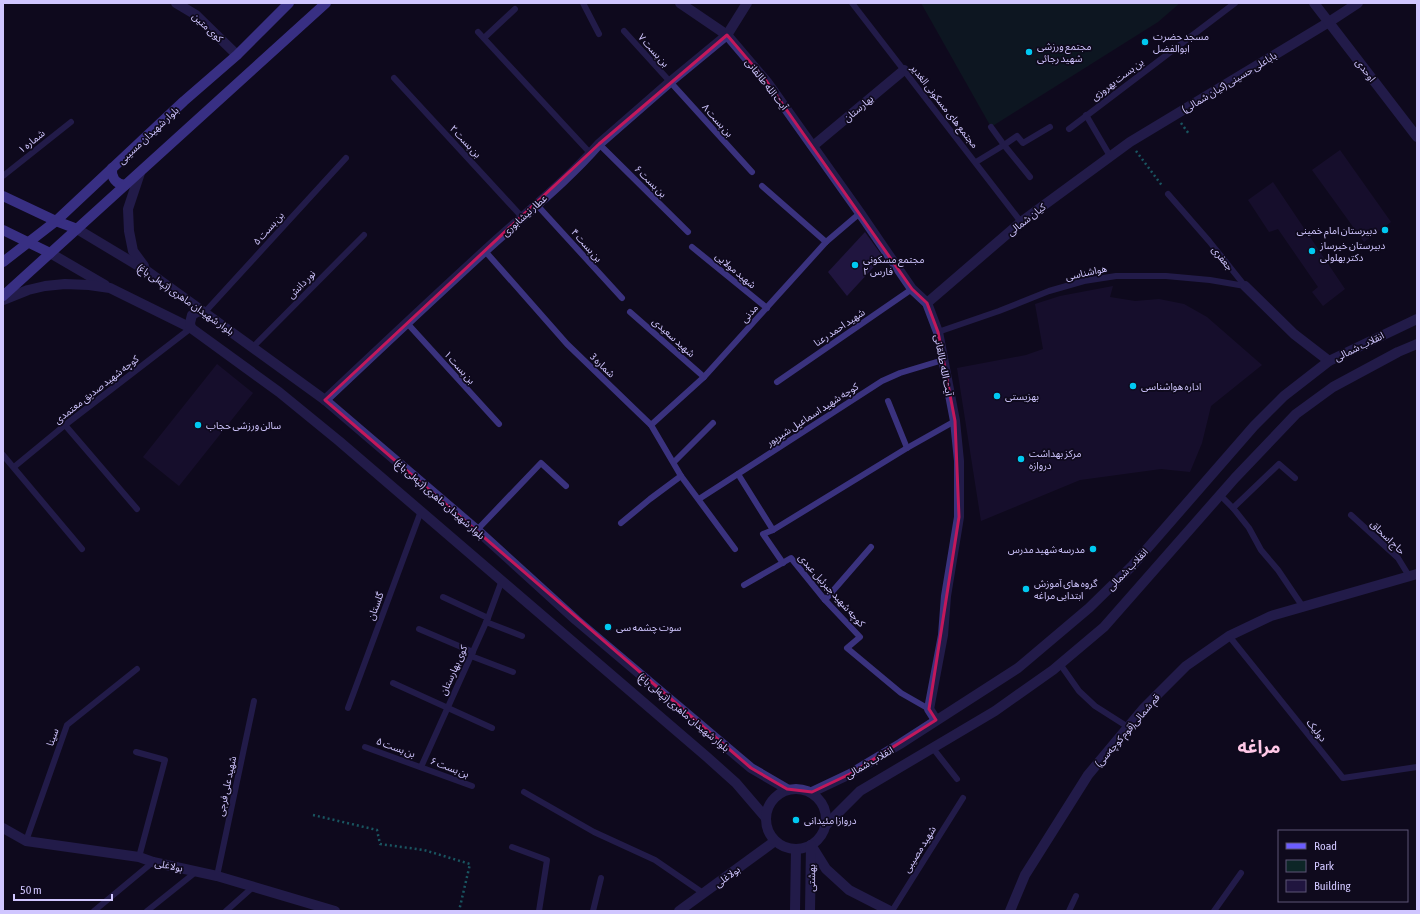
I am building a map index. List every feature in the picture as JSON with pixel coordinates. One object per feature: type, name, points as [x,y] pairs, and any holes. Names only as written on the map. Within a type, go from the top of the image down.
[{"type":"main road","name":"بلوار شهیدان مسیبی","points":[[3,262],[56,221],[184,101],[237,55],[289,3]]},
{"type":"main road","points":[[3,296],[326,3]]},
{"type":"main road","points":[[112,168],[112,178],[116,182],[125,185]]},
{"type":"main road","points":[[3,196],[56,221],[77,229]]},
{"type":"main road","points":[[3,230],[50,253]]},
{"type":"street","name":"کوی متین","points":[[176,3],[196,15],[237,55]]},
{"type":"street","name":"آیت الله طالقانی","points":[[680,3],[727,35],[767,82],[860,213],[912,290],[927,303],[938,332],[954,421],[959,461],[959,517],[946,596],[943,635],[929,709]]},
{"type":"street","name":"عطار نیشابوری","points":[[325,400],[485,251],[537,205],[591,154],[599,144],[727,35],[747,3]]},
{"type":"street","name":"اوحدی","points":[[1314,3],[1417,137]]},
{"type":"street","name":"باباعلی حسینی (کیان شمالی)","points":[[1130,142],[1358,3]]},
{"type":"street","name":"بهارستان","points":[[813,146],[904,70]]},
{"type":"street","name":"کیان شمالی","points":[[927,303],[1021,222],[1130,142]]},
{"type":"street","points":[[140,173],[128,209],[129,231],[133,251],[147,271]]},
{"type":"street","name":"بلوار شهیدان ماهری (تپه‌لی باغ)","points":[[77,229],[147,271],[325,400],[477,530],[576,620],[751,768],[787,789]]},
{"type":"street","name":"بلوار شهیدان ماهری (تپه‌لی باغ)","points":[[50,253],[110,288],[191,328],[279,392],[339,441],[502,580],[736,783],[766,818]]},
{"type":"street","name":"بلوار شهیدان ماهری (تپه‌لی باغ)","points":[[3,300],[28,290],[45,286],[65,284],[110,288]]},
{"type":"street","name":"جعفری","points":[[1245,286],[1294,334],[1330,361]]},
{"type":"street","points":[[191,328],[190,323],[192,315],[199,311],[205,312]]},
{"type":"street","name":"انقلاب شمالی","points":[[812,792],[850,774],[900,744],[936,720],[966,703],[1018,668],[1089,608],[1132,566],[1264,416],[1284,396],[1330,361],[1417,319]]},
{"type":"street","name":"انقلاب شمالی","points":[[826,825],[860,791],[995,711],[1060,664],[1104,626],[1220,495],[1296,414],[1333,387],[1398,352],[1417,344]]},
{"type":"street","name":"قم شمالی(قوم کوچه‌سی)","points":[[1010,911],[1025,875],[1088,775],[1144,708],[1186,666],[1229,636],[1271,616],[1413,575]]},
{"type":"street","points":[[929,709],[936,720]]},
{"type":"street","points":[[787,789],[800,789],[812,792],[824,807],[826,816],[826,825],[821,836],[812,845],[807,847],[796,849],[782,845],[768,830],[766,818],[768,808],[772,800],[787,789]]},
{"type":"street","name":"بولاغلی","points":[[3,828],[26,841],[139,857],[153,862],[217,876],[332,911]]},
{"type":"street","name":"بولاغلی","points":[[679,911],[776,840]]},
{"type":"street","points":[[812,845],[826,868],[848,890],[891,911]]},
{"type":"street","name":"بهشتی","points":[[810,911],[812,845]]},
{"type":"street","name":"بهشتی","points":[[795,911],[796,849]]},
{"type":"lane","points":[[583,3],[599,34]]},
{"type":"lane","name":"مجتمع های مسکونی الغدیر","points":[[852,3],[1021,222]]},
{"type":"lane","name":"بن بست بهروزی","points":[[1069,129],[1235,3]]},
{"type":"lane","points":[[484,38],[515,8]]},
{"type":"lane","points":[[478,32],[591,154]]},
{"type":"lane","name":"بن بست ۷","points":[[624,32],[670,82]]},
{"type":"lane","name":"بن بست ۲","points":[[394,78],[522,217]]},
{"type":"lane","name":"بن بست ۸","points":[[670,82],[752,172]]},
{"type":"lane","points":[[1086,115],[1110,156]]},
{"type":"lane","name":"شماره ۱","points":[[3,176],[70,122]]},
{"type":"lane","points":[[991,126],[1004,145],[1030,177]]},
{"type":"lane","points":[[976,162],[1017,136],[1023,143],[1050,127]]},
{"type":"lane","name":"بن بست ۶","points":[[599,144],[688,232]]},
{"type":"lane","name":"بن بست ۵","points":[[205,312],[346,158]]},
{"type":"lane","points":[[762,186],[826,242]]},
{"type":"lane","name":"جعفری","points":[[1168,194],[1210,241],[1245,286]]},
{"type":"lane","name":"بن بست ۴","points":[[537,205],[622,298]]},
{"type":"lane","name":"مدنی","points":[[651,425],[704,378],[826,242],[860,213]]},
{"type":"lane","name":"نور دانش","points":[[253,347],[364,235]]},
{"type":"lane","name":"شهید مولایی","points":[[692,247],[767,308]]},
{"type":"lane","name":"شماره 3","points":[[485,251],[567,344],[651,425],[682,476],[735,549]]},
{"type":"lane","name":"هواشناسی","points":[[938,332],[999,311],[1049,291],[1084,281],[1116,276],[1166,276],[1210,280],[1245,286]]},
{"type":"lane","name":"شهید احمد رعنا","points":[[777,382],[912,290]]},
{"type":"lane","name":"شهید سعیدی","points":[[630,312],[704,378]]},
{"type":"lane","name":"بن بست ۱","points":[[407,323],[500,424]]},
{"type":"lane","name":"کوچه شهید صدیق معتمدی","points":[[14,467],[65,425],[191,328]]},
{"type":"lane","name":"کوچه شهید اسماعیل شیرپور","points":[[699,499],[882,381],[900,373],[943,360]]},
{"type":"lane","points":[[888,401],[907,448]]},
{"type":"lane","points":[[738,474],[773,530],[954,421]]},
{"type":"lane","points":[[674,462],[713,423]]},
{"type":"lane","points":[[65,425],[137,508]]},
{"type":"lane","points":[[3,455],[82,549]]},
{"type":"lane","points":[[477,530],[541,463],[566,486]]},
{"type":"lane","points":[[1233,508],[1279,464],[1295,478]]},
{"type":"lane","points":[[621,523],[650,499],[682,476]]},
{"type":"lane","points":[[1220,495],[1249,528],[1261,550],[1278,570],[1303,607]]},
{"type":"lane","name":"گلستان","points":[[348,708],[421,511]]},
{"type":"lane","name":"حاج اسحاق","points":[[1351,515],[1398,558],[1413,575]]},
{"type":"lane","name":"کوچه شهید جبرئیل عبدی","points":[[773,530],[763,534],[783,563],[791,558],[825,600],[860,637],[847,648],[901,693],[929,709]]},
{"type":"lane","points":[[825,600],[871,547]]},
{"type":"lane","points":[[744,585],[783,563]]},
{"type":"lane","name":"کوی بهارستان","points":[[421,767],[487,620],[502,580]]},
{"type":"lane","points":[[443,597],[522,636]]},
{"type":"lane","points":[[419,629],[513,672]]},
{"type":"lane","name":"دولیک","points":[[1229,636],[1343,778],[1417,767]]},
{"type":"lane","points":[[1060,664],[1078,691],[1101,710],[1128,727]]},
{"type":"lane","name":"سینا","points":[[26,841],[67,725],[137,669]]},
{"type":"lane","points":[[393,683],[447,709],[492,728]]},
{"type":"lane","name":"شهید علی فرجی","points":[[217,876],[254,701]]},
{"type":"lane","name":"بن بست ۵","points":[[365,746],[421,767]]},
{"type":"lane","points":[[932,747],[957,779]]},
{"type":"lane","points":[[136,752],[165,760],[139,857]]},
{"type":"lane","name":"بن بست ۶","points":[[421,767],[472,786]]},
{"type":"lane","points":[[524,792],[594,832],[656,860],[703,893]]},
{"type":"lane","name":"شهید مصیبی","points":[[891,911],[963,798]]},
{"type":"lane","points":[[512,847],[547,860],[538,911]]},
{"type":"lane","points":[[94,911],[153,862]]},
{"type":"lane","points":[[148,911],[197,871]]},
{"type":"lane","points":[[1214,911],[1241,873]]},
{"type":"lane","points":[[593,911],[601,878]]},
{"type":"lane","points":[[226,911],[253,887]]},
{"type":"lane","points":[[1069,911],[1076,896]]},
{"type":"path","points":[[1130,142],[1168,194]]},
{"type":"path","points":[[313,815],[377,830],[380,844],[424,850],[470,864],[459,911]]},
{"type":"highlighted area","points":[[727,35],[767,82],[912,289],[927,303],[938,332],[955,421],[959,517],[929,709],[936,720],[850,774],[812,792],[787,789],[751,768],[325,400],[599,144]]},
{"type":"green space","name":"مجتمع ورزشی شهید رجائی","points":[[921,3],[1180,3],[1158,22],[991,127]]},
{"type":"building","points":[[1340,150],[1391,222],[1364,242],[1312,170]]},
{"type":"building","points":[[1273,182],[1345,289],[1323,306],[1312,292],[1318,287],[1278,229],[1269,232],[1248,200]]},
{"type":"building","name":"مجتمع مسکونی فارس ۲","points":[[865,232],[883,257],[847,296],[828,272]]},
{"type":"building","name":"اداره هواشناسی","points":[[1113,286],[1110,297],[1135,301],[1159,299],[1184,304],[1207,317],[1262,365],[1211,406],[1202,443],[1190,472],[1161,469],[1080,480],[981,521],[957,368],[1026,355],[1043,349],[1035,304],[1060,296]]},
{"type":"building","name":"سالن ورزشی حجاب","points":[[217,364],[253,393],[179,486],[143,457]]},
{"type":"place","name":"مسجد حضرت ابوالفضل","points":[[1145,42]]},
{"type":"place","name":"مجتمع ورزشی شهید رجائی","points":[[1029,52]]},
{"type":"place","name":"دبیرستان امام خمینی","points":[[1385,230]]},
{"type":"place","name":"دبیرستان خیرساز دکتر بهلولی","points":[[1312,251]]},
{"type":"place","name":"مجتمع مسکونی فارس ۲","points":[[855,265]]},
{"type":"place","name":"اداره هواشناسی","points":[[1133,386]]},
{"type":"place","name":"بهزیستی","points":[[997,396]]},
{"type":"place","name":"سالن ورزشی حجاب","points":[[198,425]]},
{"type":"place","name":"مرکز بهداشت دروازه","points":[[1021,459]]},
{"type":"place","name":"مدرسه شهید مدرس","points":[[1093,549]]},
{"type":"place","name":"گروه های آموزش ابتدایی مراغه","points":[[1026,589]]},
{"type":"place","name":"سوت چشمه سی","points":[[608,627]]},
{"type":"place","name":"دروازا مئیدانی","points":[[796,820]]},
{"type":"district","name":"مراغه","points":[[1259,747]]}]
